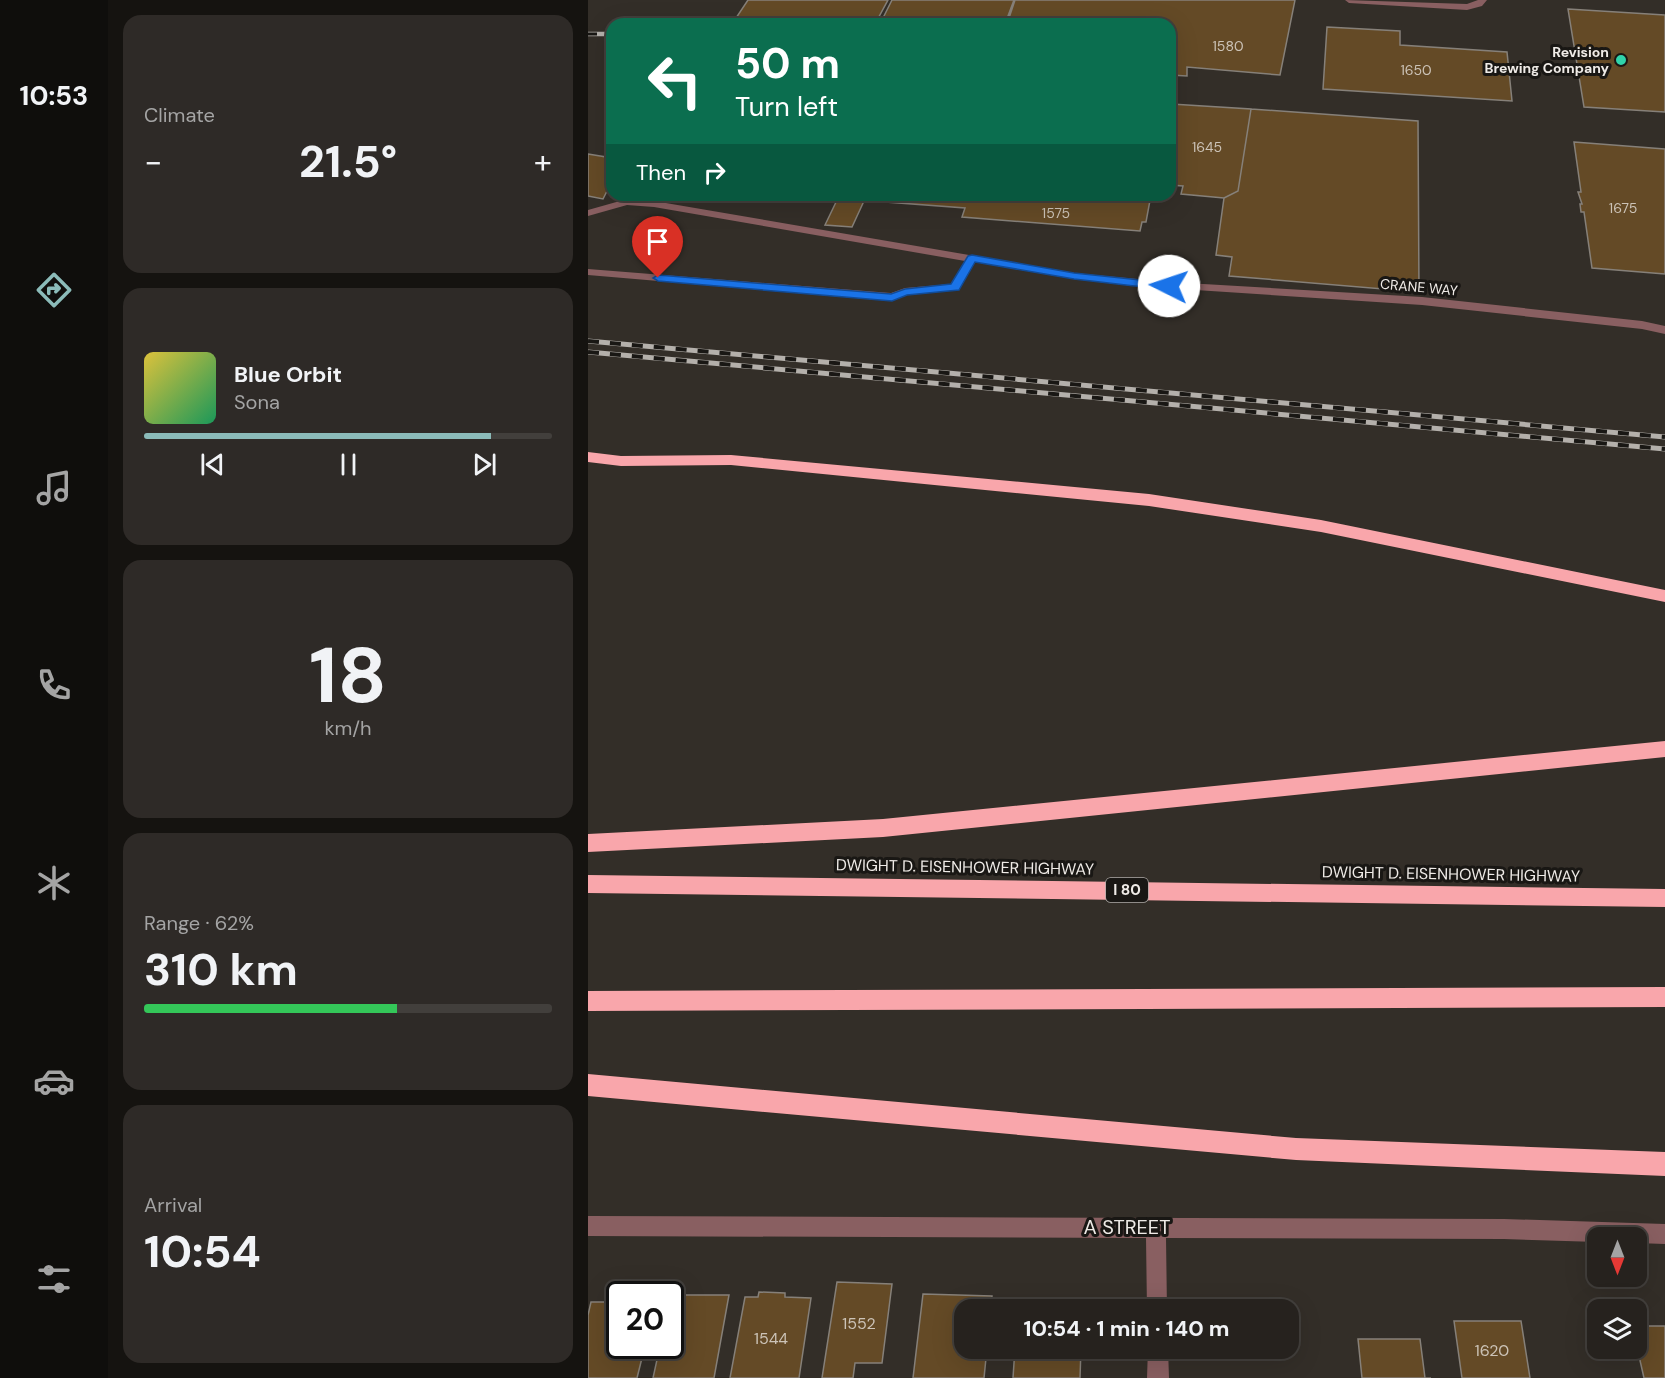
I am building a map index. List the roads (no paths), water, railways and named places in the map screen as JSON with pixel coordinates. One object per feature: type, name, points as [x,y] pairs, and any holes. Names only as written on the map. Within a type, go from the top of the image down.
[{"type":"highway","points":[[588,457],[621,461],[731,460],[1149,500],[1321,526],[1665,596]]},
{"type":"highway","points":[[588,843],[883,828],[1665,749]]},
{"type":"highway","name":"DWIGHT D. EISENHOWER HIGHWAY","points":[[588,884],[1665,898]]},
{"type":"highway","points":[[588,1001],[1665,997]]},
{"type":"highway","points":[[588,1085],[1296,1149],[1665,1164]]},
{"type":"street","points":[[1349,0],[1467,7],[1479,4],[1483,0]]},
{"type":"street","name":"CRANE WAY","points":[[588,213],[627,202],[654,204],[1074,276],[1169,286],[1422,301],[1642,325],[1665,330]]},
{"type":"street","points":[[588,272],[892,297],[905,292],[955,287],[972,258]]},
{"type":"street","name":"A STREET","points":[[588,1226],[1504,1229],[1665,1234]]},
{"type":"street","points":[[1156,1227],[1157,1299]]},
{"type":"street","points":[[1158,1359],[1158,1378]]},
{"type":"railway","points":[[588,34],[606,34]]},
{"type":"railway","points":[[588,341],[1665,437]]},
{"type":"railway","points":[[588,352],[1665,449]]},
{"type":"place","name":"Revision Brewing Company","points":[[1621,60]]}]
